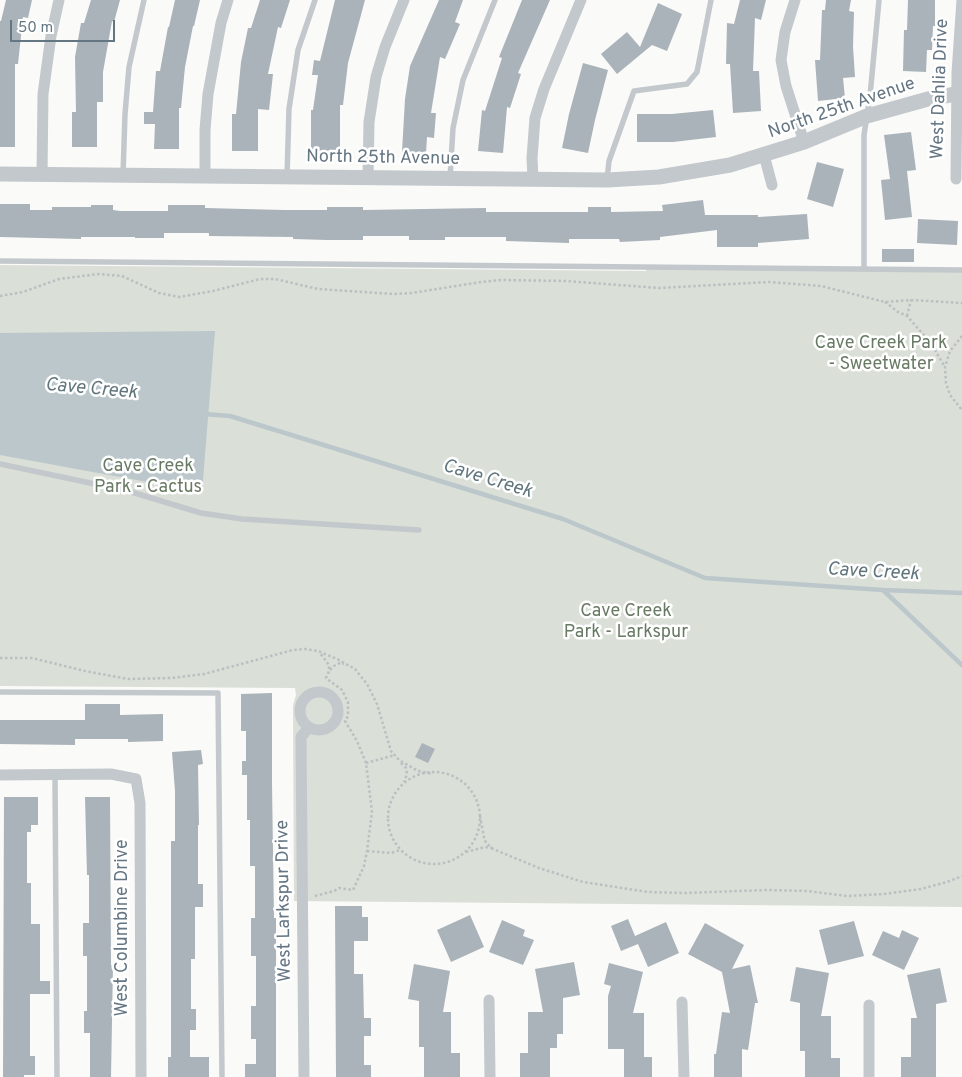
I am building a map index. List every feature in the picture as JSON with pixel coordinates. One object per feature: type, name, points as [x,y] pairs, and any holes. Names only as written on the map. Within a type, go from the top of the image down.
[{"type":"street","points":[[42,175],[43,94],[51,36],[59,0]]},
{"type":"street","points":[[205,176],[205,130],[208,94],[221,23],[228,0]]},
{"type":"street","points":[[368,178],[369,122],[376,77],[385,47],[404,0]]},
{"type":"street","points":[[533,179],[532,158],[535,118],[544,89],[582,0]]},
{"type":"street","points":[[794,0],[785,32],[781,60],[786,86],[804,142]]},
{"type":"street","name":"West Dahlia Drive","points":[[956,179],[962,0]]},
{"type":"street","name":"North 25th Avenue","points":[[0,174],[607,180],[659,177],[730,166],[804,142],[868,116],[928,98],[959,94]]},
{"type":"street","name":"North 25th Avenue","points":[[764,155],[772,185]]},
{"type":"street","name":"West Larkspur Drive","points":[[304,1077],[301,737],[309,726]]},
{"type":"street","name":"West Columbine Drive","points":[[55,775],[112,774],[136,779],[140,803],[141,1077]]},
{"type":"street","points":[[0,775],[55,775]]},
{"type":"street","points":[[489,1000],[490,1077]]},
{"type":"street","points":[[682,1002],[684,1077]]},
{"type":"street","points":[[869,1005],[869,1077]]},
{"type":"lane","points":[[123,175],[129,67],[144,0]]},
{"type":"lane","points":[[287,177],[289,109],[298,50],[315,0]]},
{"type":"lane","points":[[450,178],[453,128],[463,80],[495,0]]},
{"type":"lane","points":[[607,180],[609,161],[634,91],[687,84],[698,72],[711,0]]},
{"type":"lane","points":[[864,269],[863,152],[879,0]]},
{"type":"lane","points":[[0,261],[962,270]]},
{"type":"lane","points":[[0,464],[128,491],[200,513],[242,519],[419,530]]},
{"type":"lane","points":[[0,692],[218,693],[222,1077]]},
{"type":"lane","points":[[55,775],[57,1077]]},
{"type":"path","points":[[0,296],[23,292],[59,279],[99,274],[122,276],[159,293],[179,297],[213,291],[260,278],[275,279],[318,290],[394,294],[501,280],[566,281],[659,288],[769,282],[821,286],[885,302],[911,300],[962,303]]},
{"type":"path","points":[[908,316],[911,300]]},
{"type":"path","points":[[885,302],[898,312],[908,316],[930,342],[945,367]]},
{"type":"path","points":[[962,336],[950,351],[945,367],[946,383],[950,395],[962,410]]},
{"type":"path","points":[[0,658],[32,658],[128,679],[172,678],[204,674],[293,650],[315,651],[338,659],[346,664],[355,670],[367,684],[377,704],[391,751],[406,768],[408,774],[404,784]]},
{"type":"path","points":[[315,651],[322,654],[329,665],[329,671]]},
{"type":"path","points":[[303,897],[318,895],[339,888],[353,890],[364,866],[368,851],[372,812],[366,763],[355,736],[345,721],[348,716],[348,702],[345,695],[335,684],[326,678],[334,666],[340,663],[346,664]]},
{"type":"path","points":[[366,763],[395,755]]},
{"type":"path","points":[[399,760],[418,771],[433,774]]},
{"type":"path","points":[[480,816],[475,840],[457,858],[442,864],[429,864],[413,860],[398,847],[390,833],[388,823],[389,807],[396,792],[404,784],[418,775],[449,775],[460,780],[472,792],[478,806],[486,844],[539,868],[583,882],[648,892],[684,894],[767,890],[807,891],[848,896],[921,889],[962,876]]},
{"type":"path","points":[[465,852],[485,847],[493,848]]},
{"type":"path","points":[[368,851],[392,853],[401,850]]},
{"type":"green space","name":"Cave Creek Park - Larkspur","points":[[0,265],[646,271],[646,267],[962,270],[962,907],[294,901],[293,705],[296,695],[295,688],[0,686]]},
{"type":"water","points":[[215,331],[202,492],[0,455],[0,333]]},
{"type":"building","points":[[6,0],[32,0],[28,18],[23,17],[18,64],[15,64],[15,147],[0,147],[0,21]]},
{"type":"building","points":[[91,0],[120,0],[114,22],[112,21],[103,72],[103,102],[97,102],[97,147],[72,147],[72,112],[76,112],[75,57],[81,23],[84,23]]},
{"type":"building","points":[[175,0],[200,0],[185,67],[181,108],[179,108],[179,149],[154,149],[155,124],[144,124],[144,112],[153,112],[156,71],[160,71]]},
{"type":"building","points":[[260,0],[290,0],[281,28],[278,27],[268,74],[273,74],[269,110],[258,109],[258,151],[232,151],[232,114],[236,114],[241,62],[248,28],[251,28]]},
{"type":"building","points":[[335,0],[365,0],[348,63],[343,105],[340,105],[340,152],[311,152],[311,110],[313,110],[318,75],[312,75],[314,60],[320,61]]},
{"type":"building","points":[[439,0],[463,0],[455,22],[460,24],[445,59],[440,57],[431,113],[436,113],[434,138],[427,137],[426,153],[402,152],[405,99],[410,66]]},
{"type":"building","points":[[522,0],[550,0],[518,73],[521,74],[510,108],[507,107],[503,153],[478,151],[482,110],[485,111],[502,58],[499,57]]},
{"type":"building","points":[[740,0],[766,0],[761,20],[755,18],[753,71],[759,71],[761,111],[733,113],[730,64],[726,64],[727,23],[734,24]]},
{"type":"building","points":[[826,0],[851,0],[849,11],[854,12],[853,47],[855,77],[843,78],[845,98],[818,101],[815,60],[820,60],[822,10],[825,10]]},
{"type":"building","points":[[908,0],[935,0],[935,26],[933,26],[932,50],[927,50],[926,72],[903,71],[904,30],[907,30]]},
{"type":"building","points":[[658,3],[682,14],[667,51],[652,45],[617,74],[601,54],[627,32],[640,47]]},
{"type":"building","points":[[583,63],[608,70],[588,153],[562,148]]},
{"type":"building","points":[[713,110],[716,137],[673,142],[637,142],[637,114],[672,114]]},
{"type":"building","points":[[911,132],[916,170],[907,171],[912,217],[885,220],[881,180],[890,179],[884,135]]},
{"type":"building","points":[[817,162],[844,169],[833,207],[807,199]]},
{"type":"building","points":[[703,200],[705,215],[758,215],[758,217],[807,214],[809,239],[758,243],[758,247],[717,247],[717,230],[660,237],[660,240],[620,242],[619,239],[569,239],[569,243],[506,241],[506,237],[445,237],[445,240],[409,240],[409,236],[363,236],[363,240],[327,240],[293,239],[293,237],[209,236],[209,233],[164,233],[164,238],[81,237],[81,239],[0,237],[0,204],[30,204],[30,210],[52,210],[52,207],[113,205],[113,210],[120,211],[168,211],[168,205],[205,205],[205,208],[284,210],[327,210],[327,207],[363,207],[363,210],[486,208],[486,212],[588,212],[588,207],[611,207],[611,212],[663,211],[662,205]]},
{"type":"building","points":[[918,219],[958,221],[957,245],[917,243]]},
{"type":"building","points":[[882,249],[914,249],[914,262],[882,262]]},
{"type":"building","points":[[272,693],[274,918],[276,918],[276,1077],[245,1077],[245,1064],[256,1064],[256,1039],[251,1039],[251,1006],[256,1006],[256,956],[251,956],[251,918],[255,918],[255,866],[250,866],[250,820],[247,820],[247,775],[242,775],[242,761],[246,761],[246,731],[241,731],[241,694]]},
{"type":"building","points":[[85,704],[120,704],[120,715],[163,714],[163,741],[128,742],[128,739],[75,739],[75,745],[0,744],[0,720],[85,720]]},
{"type":"building","points":[[422,743],[435,749],[428,763],[415,757]]},
{"type":"building","points":[[201,750],[203,764],[198,765],[198,884],[203,884],[203,907],[195,907],[195,959],[191,959],[191,1009],[196,1009],[196,1030],[190,1030],[190,1057],[209,1057],[209,1077],[168,1077],[168,1057],[171,1057],[171,841],[175,841],[175,791],[172,752]]},
{"type":"building","points":[[4,797],[38,797],[38,825],[31,825],[31,832],[27,832],[27,883],[31,883],[31,924],[40,924],[40,981],[50,981],[50,994],[30,994],[30,1056],[35,1056],[35,1075],[24,1075],[24,1077],[3,1077]]},
{"type":"building","points":[[85,797],[110,797],[111,965],[113,965],[111,1077],[90,1077],[90,1033],[84,1033],[84,1011],[87,1011],[87,956],[83,956],[83,923],[89,923],[89,875],[87,875]]},
{"type":"building","points":[[335,906],[362,906],[362,917],[368,917],[368,941],[354,941],[354,974],[363,974],[364,1018],[371,1018],[371,1036],[364,1036],[364,1065],[371,1065],[371,1077],[336,1077]]},
{"type":"building","points":[[470,915],[484,947],[451,962],[437,930]]},
{"type":"building","points":[[628,919],[635,936],[666,922],[679,953],[648,967],[638,944],[621,951],[611,926]]},
{"type":"building","points":[[502,920],[525,930],[523,936],[534,940],[523,965],[489,952]]},
{"type":"building","points":[[854,921],[864,956],[828,965],[819,930]]},
{"type":"building","points":[[705,923],[744,945],[732,969],[750,965],[758,1003],[755,1003],[748,1050],[742,1049],[742,1077],[714,1077],[714,1054],[716,1054],[722,1012],[730,1013],[722,972],[688,954]]},
{"type":"building","points":[[902,930],[919,938],[904,970],[872,955],[883,931],[899,938]]},
{"type":"building","points":[[574,962],[580,995],[563,998],[563,1034],[557,1034],[557,1048],[550,1048],[550,1077],[520,1077],[520,1053],[528,1053],[528,1012],[543,1012],[535,969]]},
{"type":"building","points":[[609,963],[643,972],[633,1013],[644,1013],[644,1057],[652,1057],[652,1077],[624,1077],[624,1049],[608,1049],[608,996],[611,986],[604,984]]},
{"type":"building","points":[[414,964],[450,971],[443,1012],[451,1012],[451,1053],[460,1053],[460,1077],[424,1077],[424,1047],[419,1047],[419,1001],[408,999]]},
{"type":"building","points":[[796,967],[829,973],[821,1016],[831,1016],[831,1058],[840,1058],[840,1077],[805,1077],[805,1051],[800,1051],[800,1003],[790,1001]]},
{"type":"building","points":[[940,968],[947,1002],[936,1004],[936,1077],[901,1077],[901,1057],[911,1057],[911,1018],[917,1018],[907,975]]},
{"type":"waterway","name":"Cave Creek","points":[[204,414],[230,416],[563,519],[705,578],[883,590],[962,593]]},
{"type":"waterway","points":[[883,590],[962,665]]},
{"type":"park label","name":"Cave Creek Park - Sweetwater","points":[[881,354]]},
{"type":"park label","name":"Cave Creek Park - Cactus","points":[[148,477]]}]
